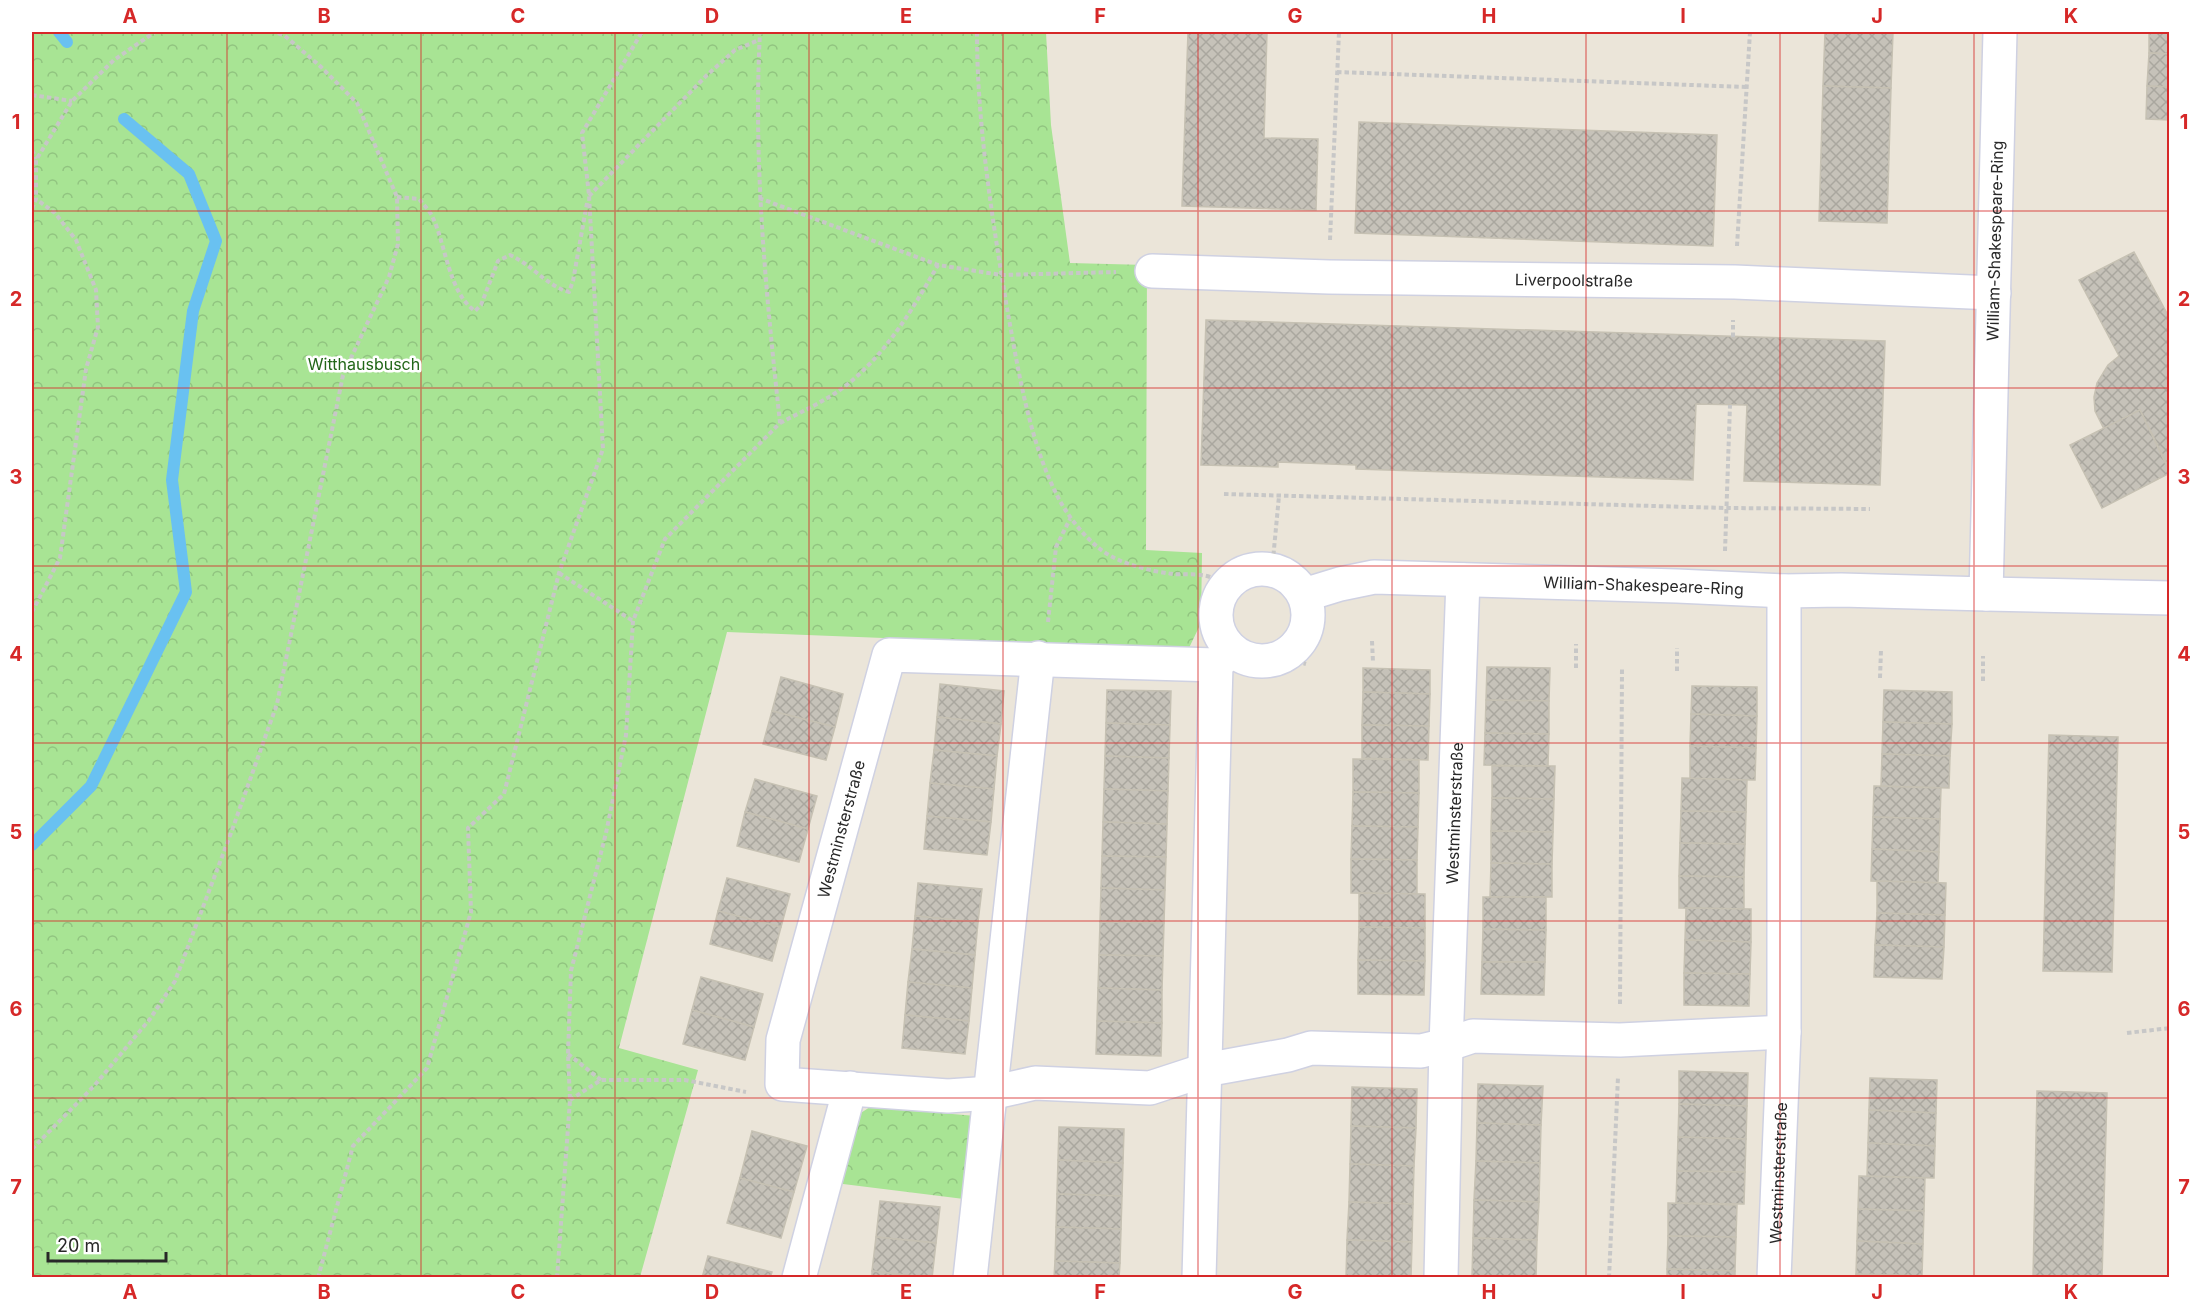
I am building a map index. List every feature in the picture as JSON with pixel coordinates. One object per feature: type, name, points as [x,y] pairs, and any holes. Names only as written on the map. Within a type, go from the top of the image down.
[{"type":"street","name":"William-Shakespeare-Ring","points":[[1986,594],[2000,32]]},
{"type":"street","name":"Liverpoolstraße","points":[[1152,271],[1329,277],[1735,282],[1994,293]]},
{"type":"street","points":[[1199,1278],[1205,1071],[1223,658],[1215,619],[1218,599],[1234,578],[1246,571],[1259,569],[1272,570],[1290,579],[1304,595]]},
{"type":"street","name":"William-Shakespeare-Ring","points":[[1304,595],[1374,577],[1784,591],[1841,590],[2169,598]]},
{"type":"street","name":"Westminsterstraße","points":[[1441,1278],[1446,1045],[1463,580]]},
{"type":"street","name":"Westminsterstraße","points":[[1774,1278],[1784,1032],[1784,591]]},
{"type":"street","name":"Westminsterstraße","points":[[782,1084],[783,1040],[889,655],[1242,658],[1255,662],[1294,661],[1294,649],[1303,638],[1308,623],[1308,609],[1304,595]]},
{"type":"street","points":[[970,1278],[1038,658]]},
{"type":"street","points":[[782,1084],[948,1096],[991,1093],[1035,1083],[1150,1088],[1205,1071],[1288,1055],[1311,1048],[1421,1051],[1473,1036],[1620,1040],[1784,1032]]},
{"type":"street","points":[[799,1278],[850,1088]]},
{"type":"path","points":[[36,160],[72,101],[114,60],[155,32]]},
{"type":"path","points":[[32,1149],[94,1086],[150,1019],[175,981],[277,704],[343,375],[389,277],[398,244],[397,197],[357,103],[320,66],[285,36],[275,32]]},
{"type":"path","points":[[318,1278],[353,1146],[427,1068],[471,912],[468,828],[504,794],[559,573],[603,449],[589,195],[582,133],[642,32]]},
{"type":"path","points":[[759,32],[759,198],[780,423]]},
{"type":"path","points":[[977,32],[983,129],[1001,275],[1030,417],[1045,467],[1059,499],[1070,519],[1102,551],[1121,560],[1170,573],[1209,577],[1225,587]]},
{"type":"path","points":[[1329,277],[1339,32]]},
{"type":"path","points":[[1735,282],[1750,32]]},
{"type":"path","points":[[397,197],[419,199],[432,215],[455,284],[467,305],[475,311],[481,306],[498,261],[510,255],[521,260],[559,289],[569,292],[589,195],[728,56],[735,50],[759,40]]},
{"type":"path","points":[[1337,72],[1746,87]]},
{"type":"path","points":[[32,95],[72,101]]},
{"type":"path","points":[[32,150],[36,160],[36,198],[32,210]]},
{"type":"path","points":[[32,612],[60,558],[86,369],[98,327],[96,290],[76,240],[55,213],[36,198]]},
{"type":"path","points":[[759,198],[938,266],[1001,275],[1152,271]]},
{"type":"path","points":[[557,1278],[570,1100],[568,1054],[571,971],[606,833],[626,735],[633,621],[665,539],[780,423],[820,403],[856,377],[909,315],[938,266]]},
{"type":"path","points":[[1724,588],[1730,405]]},
{"type":"path","points":[[1224,494],[1870,510]]},
{"type":"path","points":[[1272,570],[1279,496]]},
{"type":"path","points":[[1038,658],[1045,646],[1056,547],[1070,519]]},
{"type":"path","points":[[559,573],[633,621]]},
{"type":"path","points":[[1372,641],[1373,662]]},
{"type":"path","points":[[1575,668],[1576,645]]},
{"type":"path","points":[[1677,648],[1677,671]]},
{"type":"path","points":[[1880,678],[1881,650]]},
{"type":"path","points":[[1983,656],[1983,681]]},
{"type":"path","points":[[1609,1278],[1620,1040],[1622,669]]},
{"type":"path","points":[[2127,1033],[2169,1028]]},
{"type":"path","points":[[568,1054],[601,1080]]},
{"type":"path","points":[[570,1100],[601,1080],[685,1080],[751,1092],[782,1084]]},
{"type":"green space","name":"Witthausbusch","points":[[32,32],[1046,32],[1051,125],[1070,263],[1147,265],[1146,550],[1202,553],[1201,623],[1188,650],[727,632],[619,1048],[698,1070],[640,1277],[32,1277]]},
{"type":"green space","points":[[870,1107],[976,1116],[964,1199],[835,1183],[853,1118]]},
{"type":"building","points":[[1188,32],[1267,32],[1264,138],[1318,139],[1316,210],[1182,206]]},
{"type":"building","points":[[1825,32],[1893,32],[1891,88],[1823,86]]},
{"type":"building","points":[[2149,32],[2170,32],[2170,54],[2149,53]]},
{"type":"building","points":[[2149,53],[2170,54],[2170,87],[2147,86]]},
{"type":"building","points":[[1823,86],[1891,88],[1887,223],[1819,221]]},
{"type":"building","points":[[2147,86],[2170,87],[2170,120],[2146,119]]},
{"type":"building","points":[[1359,122],[1717,135],[1713,246],[1355,233]]},
{"type":"building","points":[[2134,252],[2170,319],[2170,470],[2140,410],[2104,429],[2095,411],[2094,397],[2097,383],[2108,365],[2119,356],[2079,280]]},
{"type":"building","points":[[1206,320],[1885,341],[1880,485],[1744,481],[1747,405],[1696,404],[1693,480],[1356,469],[1356,465],[1278,462],[1278,467],[1201,465]]},
{"type":"building","points":[[2140,410],[2170,473],[2102,508],[2070,445]]},
{"type":"building","points":[[1487,667],[1550,668],[1549,701],[1486,700]]},
{"type":"building","points":[[1363,668],[1430,670],[1430,694],[1363,692]]},
{"type":"building","points":[[781,677],[843,694],[835,727],[772,711]]},
{"type":"building","points":[[940,684],[1004,691],[1001,724],[937,717]]},
{"type":"building","points":[[1692,686],[1757,687],[1757,716],[1691,714]]},
{"type":"building","points":[[1107,690],[1171,691],[1170,725],[1106,723]]},
{"type":"building","points":[[1884,690],[1952,692],[1952,724],[1883,722]]},
{"type":"building","points":[[1363,692],[1430,694],[1429,726],[1362,725]]},
{"type":"building","points":[[1486,700],[1549,701],[1549,734],[1485,733]]},
{"type":"building","points":[[772,711],[835,727],[826,760],[763,744]]},
{"type":"building","points":[[1691,714],[1757,716],[1756,748],[1690,746]]},
{"type":"building","points":[[937,717],[1001,724],[997,756],[934,750]]},
{"type":"building","points":[[1883,722],[1952,724],[1950,756],[1882,754]]},
{"type":"building","points":[[1106,723],[1170,725],[1169,758],[1105,756]]},
{"type":"building","points":[[1362,725],[1429,726],[1428,760],[1362,758]]},
{"type":"building","points":[[1485,733],[1549,734],[1548,766],[1484,765]]},
{"type":"building","points":[[2049,735],[2118,737],[2112,972],[2043,971]]},
{"type":"building","points":[[1690,746],[1756,748],[1755,780],[1690,779]]},
{"type":"building","points":[[934,750],[997,756],[994,789],[930,783]]},
{"type":"building","points":[[1882,754],[1950,756],[1949,788],[1881,786]]},
{"type":"building","points":[[1105,756],[1169,758],[1168,791],[1104,789]]},
{"type":"building","points":[[1353,759],[1419,760],[1419,793],[1353,792]]},
{"type":"building","points":[[1492,766],[1555,766],[1554,799],[1492,798]]},
{"type":"building","points":[[1682,778],[1747,780],[1746,812],[1681,811]]},
{"type":"building","points":[[755,779],[817,796],[808,829],[745,812]]},
{"type":"building","points":[[930,783],[994,789],[991,822],[927,816]]},
{"type":"building","points":[[1874,786],[1941,788],[1940,819],[1873,817]]},
{"type":"building","points":[[1104,789],[1168,791],[1167,824],[1103,822]]},
{"type":"building","points":[[1353,792],[1419,793],[1418,827],[1352,826]]},
{"type":"building","points":[[1492,798],[1554,799],[1553,832],[1491,831]]},
{"type":"building","points":[[1681,811],[1746,812],[1745,844],[1680,843]]},
{"type":"building","points":[[745,812],[808,829],[799,862],[737,846]]},
{"type":"building","points":[[927,816],[991,822],[987,855],[924,849]]},
{"type":"building","points":[[1873,817],[1940,819],[1939,852],[1872,849]]},
{"type":"building","points":[[1103,822],[1167,824],[1166,857],[1102,856]]},
{"type":"building","points":[[1352,826],[1418,827],[1417,860],[1351,859]]},
{"type":"building","points":[[1491,831],[1553,832],[1552,864],[1491,863]]},
{"type":"building","points":[[1680,843],[1745,844],[1744,877],[1679,876]]},
{"type":"building","points":[[1872,849],[1939,852],[1938,883],[1871,881]]},
{"type":"building","points":[[1102,856],[1166,857],[1165,890],[1101,888]]},
{"type":"building","points":[[1351,859],[1417,860],[1417,894],[1351,893]]},
{"type":"building","points":[[1491,863],[1552,864],[1552,897],[1490,897]]},
{"type":"building","points":[[1679,876],[1744,877],[1744,909],[1679,908]]},
{"type":"building","points":[[727,878],[790,894],[781,927],[718,911]]},
{"type":"building","points":[[1877,881],[1946,883],[1945,915],[1877,913]]},
{"type":"building","points":[[918,883],[982,889],[978,922],[915,916]]},
{"type":"building","points":[[1101,888],[1165,890],[1164,923],[1100,922]]},
{"type":"building","points":[[1359,893],[1425,894],[1425,928],[1359,927]]},
{"type":"building","points":[[1483,897],[1546,897],[1546,930],[1483,929]]},
{"type":"building","points":[[1686,908],[1751,909],[1751,942],[1685,940]]},
{"type":"building","points":[[718,911],[781,927],[772,961],[710,944]]},
{"type":"building","points":[[1877,913],[1945,915],[1944,947],[1875,945]]},
{"type":"building","points":[[915,916],[978,922],[975,955],[912,949]]},
{"type":"building","points":[[1100,922],[1164,923],[1163,956],[1099,955]]},
{"type":"building","points":[[1359,927],[1425,928],[1425,961],[1358,960]]},
{"type":"building","points":[[1483,929],[1546,930],[1545,962],[1482,962]]},
{"type":"building","points":[[1685,940],[1751,942],[1750,974],[1684,973]]},
{"type":"building","points":[[1875,945],[1944,947],[1942,979],[1874,977]]},
{"type":"building","points":[[912,949],[975,955],[972,988],[908,982]]},
{"type":"building","points":[[1099,955],[1163,956],[1162,990],[1098,988]]},
{"type":"building","points":[[1358,960],[1425,961],[1424,995],[1358,994]]},
{"type":"building","points":[[1482,962],[1545,962],[1544,995],[1481,994]]},
{"type":"building","points":[[1684,973],[1750,974],[1749,1006],[1684,1005]]},
{"type":"building","points":[[701,977],[763,994],[754,1027],[692,1010]]},
{"type":"building","points":[[908,982],[972,988],[969,1021],[905,1015]]},
{"type":"building","points":[[1098,988],[1162,990],[1162,1023],[1097,1021]]},
{"type":"building","points":[[692,1010],[754,1027],[745,1060],[683,1044]]},
{"type":"building","points":[[905,1015],[969,1021],[965,1054],[902,1048]]},
{"type":"building","points":[[1097,1021],[1162,1023],[1161,1056],[1096,1054]]},
{"type":"building","points":[[1679,1071],[1748,1073],[1747,1106],[1679,1104]]},
{"type":"building","points":[[1870,1078],[1937,1080],[1936,1113],[1869,1110]]},
{"type":"building","points":[[1478,1084],[1543,1086],[1541,1125],[1477,1123]]},
{"type":"building","points":[[1352,1087],[1417,1089],[1416,1128],[1351,1126]]},
{"type":"building","points":[[2037,1091],[2107,1093],[2102,1278],[2033,1278]]},
{"type":"building","points":[[1679,1104],[1747,1106],[1746,1139],[1678,1137]]},
{"type":"building","points":[[1869,1110],[1936,1113],[1935,1146],[1868,1143]]},
{"type":"building","points":[[1477,1123],[1541,1125],[1540,1163],[1476,1161]]},
{"type":"building","points":[[1351,1126],[1416,1128],[1414,1166],[1350,1164]]},
{"type":"building","points":[[1059,1127],[1124,1129],[1123,1163],[1058,1160]]},
{"type":"building","points":[[752,1131],[807,1146],[794,1192],[740,1178]]},
{"type":"building","points":[[1678,1137],[1746,1139],[1745,1172],[1677,1171]]},
{"type":"building","points":[[1868,1143],[1935,1146],[1934,1178],[1867,1176]]},
{"type":"building","points":[[1058,1160],[1123,1163],[1122,1196],[1057,1194]]},
{"type":"building","points":[[1476,1161],[1540,1163],[1539,1202],[1474,1200]]},
{"type":"building","points":[[1350,1164],[1414,1166],[1413,1204],[1349,1202]]},
{"type":"building","points":[[1677,1171],[1745,1172],[1744,1204],[1676,1203]]},
{"type":"building","points":[[1859,1176],[1925,1178],[1924,1211],[1858,1209]]},
{"type":"building","points":[[740,1178],[794,1192],[781,1238],[727,1223]]},
{"type":"building","points":[[1057,1194],[1122,1196],[1121,1229],[1056,1227]]},
{"type":"building","points":[[1474,1200],[1539,1202],[1537,1240],[1473,1238]]},
{"type":"building","points":[[880,1201],[940,1207],[936,1243],[876,1237]]},
{"type":"building","points":[[1349,1202],[1413,1204],[1412,1242],[1347,1240]]},
{"type":"building","points":[[1668,1203],[1737,1205],[1736,1237],[1668,1236]]},
{"type":"building","points":[[1858,1209],[1924,1211],[1923,1244],[1857,1241]]},
{"type":"building","points":[[1056,1227],[1121,1229],[1120,1263],[1055,1261]]},
{"type":"building","points":[[1668,1236],[1736,1237],[1735,1271],[1667,1269]]},
{"type":"building","points":[[876,1237],[936,1243],[932,1278],[872,1271]]},
{"type":"building","points":[[1473,1238],[1537,1240],[1536,1278],[1472,1277]]},
{"type":"building","points":[[1347,1240],[1412,1242],[1411,1278],[1346,1278]]},
{"type":"building","points":[[1857,1241],[1923,1244],[1922,1276],[1856,1274]]},
{"type":"building","points":[[708,1256],[772,1272],[770,1278],[702,1278]]},
{"type":"building","points":[[1055,1261],[1120,1263],[1119,1278],[1054,1278]]},
{"type":"building","points":[[1667,1269],[1735,1271],[1735,1278],[1667,1278]]},
{"type":"building","points":[[872,1271],[926,1278],[872,1278]]},
{"type":"building","points":[[1856,1274],[1922,1276],[1922,1278],[1856,1278]]},
{"type":"waterway","points":[[59,32],[67,42]]},
{"type":"waterway","points":[[32,845],[91,786],[186,592],[172,480],[193,311],[216,241],[189,174],[124,119]]}]
